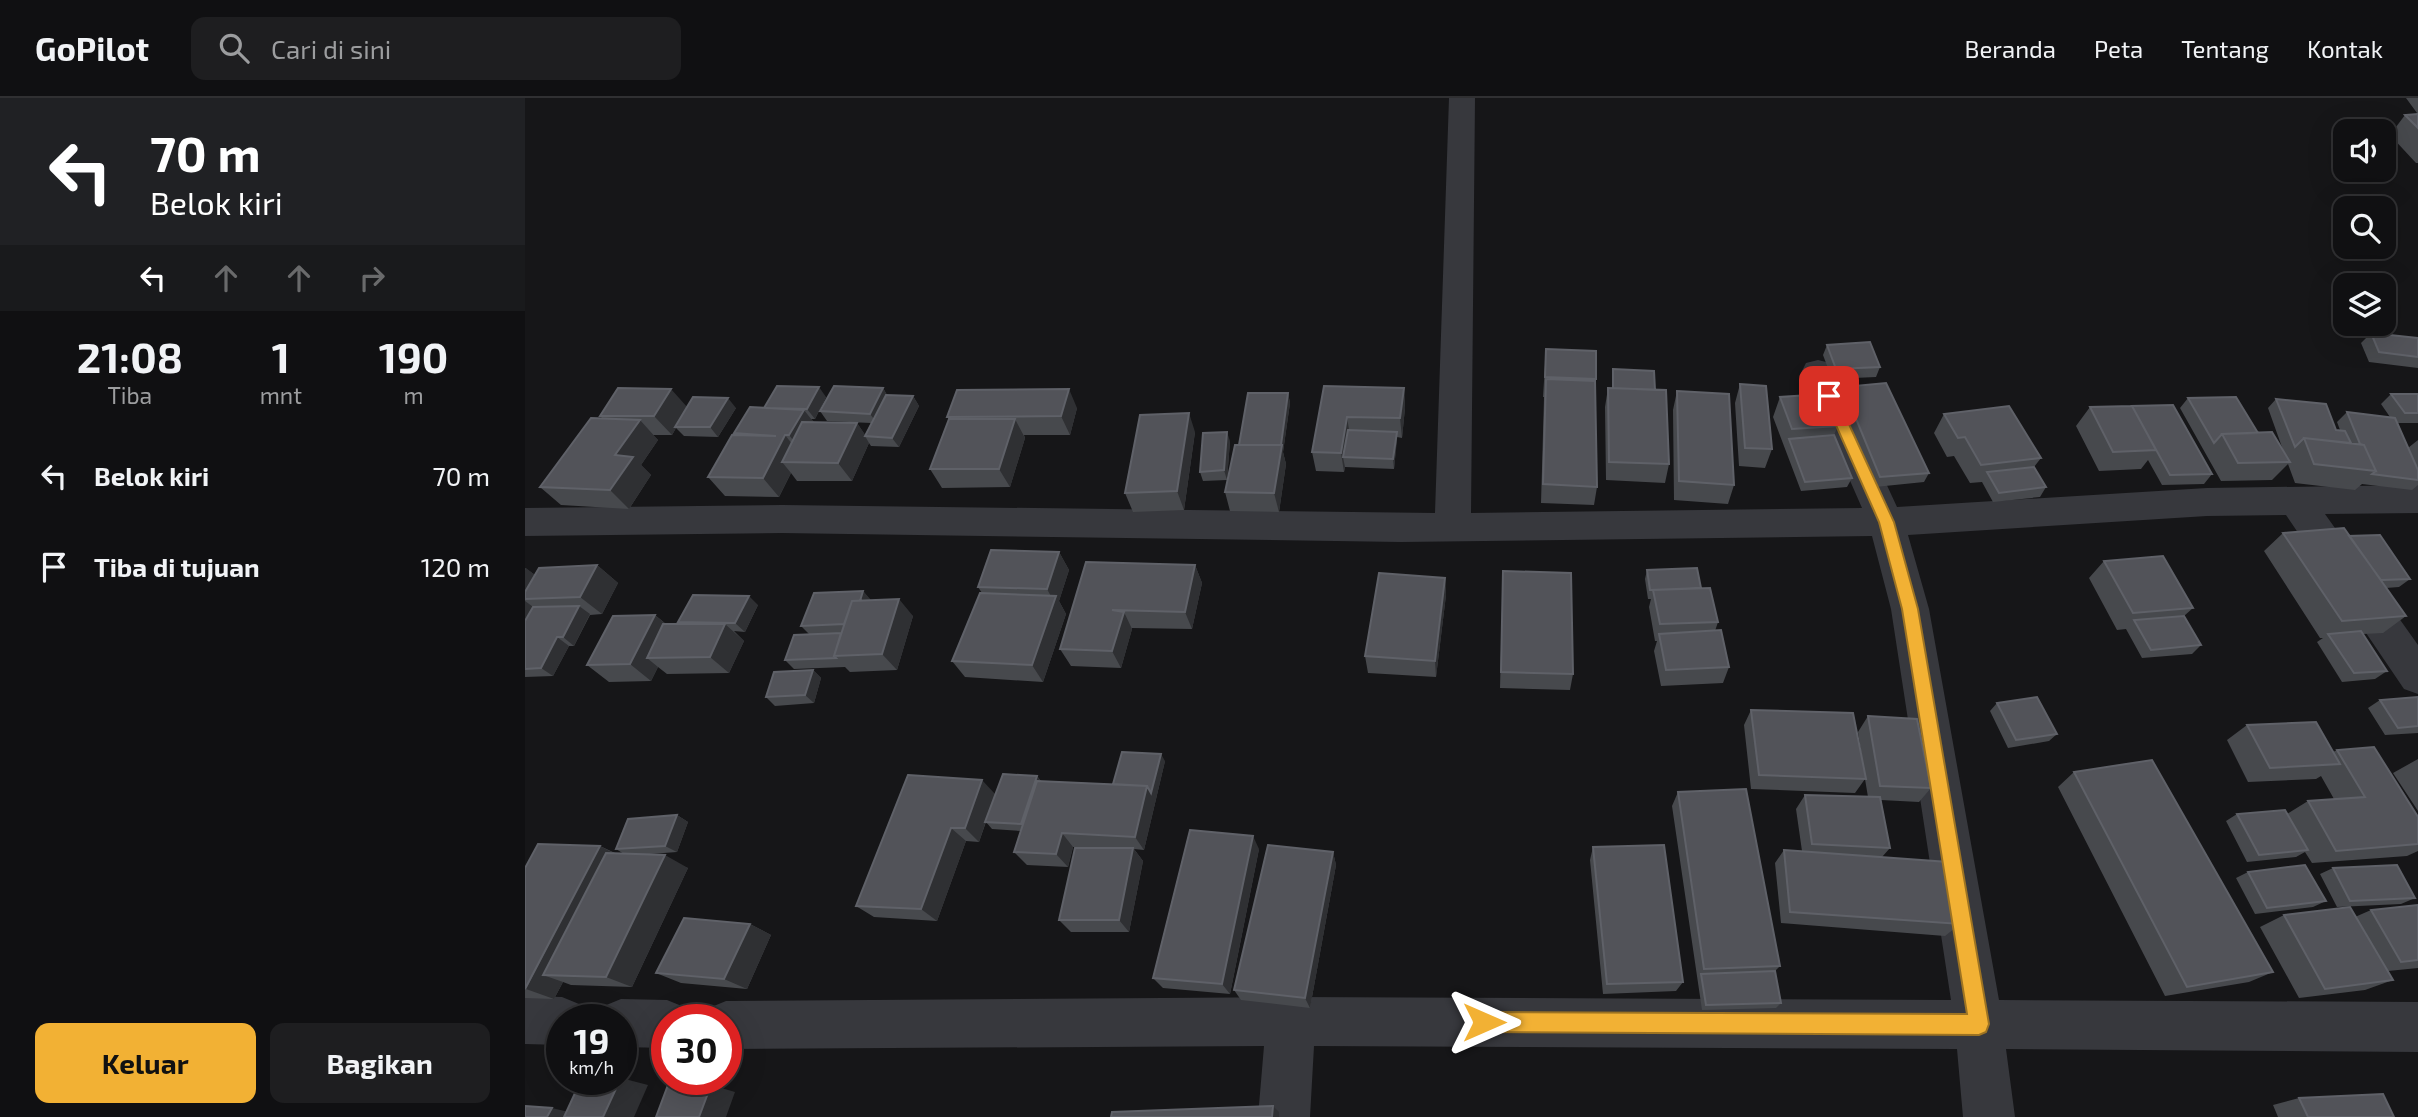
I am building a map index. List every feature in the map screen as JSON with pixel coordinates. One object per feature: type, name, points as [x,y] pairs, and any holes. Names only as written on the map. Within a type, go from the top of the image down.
[{"type":"street","points":[[1453,527],[1462,98]]},
{"type":"street","points":[[1818,371],[1886,522],[1910,609],[1979,1024],[1989,1117]]},
{"type":"street","points":[[525,522],[782,519],[1453,527],[1886,522],[2207,502],[2418,499]]},
{"type":"street","points":[[2295,500],[2418,677]]},
{"type":"street","points":[[525,1020],[546,1021]]},
{"type":"street","points":[[1284,1117],[1291,1021]]},
{"type":"street","points":[[742,1025],[1291,1021],[2418,1027]]},
{"type":"building","points":[[2418,114],[2418,128],[2405,115]]},
{"type":"building","points":[[2372,336],[2418,338],[2418,357],[2379,352]]},
{"type":"building","points":[[1870,342],[1880,367],[1836,369],[1827,345]]},
{"type":"building","points":[[1546,349],[1596,351],[1596,379],[1545,377]]},
{"type":"building","points":[[1613,369],[1654,371],[1655,390],[1613,388]]},
{"type":"building","points":[[1546,379],[1595,381],[1597,487],[1543,484]]},
{"type":"building","points":[[1886,383],[1929,473],[1880,477],[1843,387]]},
{"type":"building","points":[[1740,384],[1766,386],[1772,449],[1745,448]]},
{"type":"building","points":[[777,386],[819,387],[807,409],[764,408]]},
{"type":"building","points":[[834,386],[883,388],[870,414],[820,411]]},
{"type":"building","points":[[1324,386],[1404,388],[1400,418],[1347,417],[1341,453],[1312,452]]},
{"type":"building","points":[[618,388],[671,389],[654,416],[600,416]]},
{"type":"building","points":[[1608,388],[1666,390],[1669,464],[1609,462]]},
{"type":"building","points":[[1069,389],[1061,416],[947,417],[957,390]]},
{"type":"building","points":[[1677,391],[1729,394],[1734,485],[1679,481]]},
{"type":"building","points":[[1248,393],[1288,393],[1281,445],[1239,445]]},
{"type":"building","points":[[1825,394],[1838,426],[1792,429],[1780,397]]},
{"type":"building","points":[[2391,394],[2418,394],[2418,413],[2405,413]]},
{"type":"building","points":[[886,395],[913,396],[892,438],[865,436]]},
{"type":"building","points":[[693,397],[728,398],[710,427],[675,427]]},
{"type":"building","points":[[2236,397],[2258,433],[2222,434],[2214,443],[2188,398]]},
{"type":"building","points":[[2276,399],[2326,404],[2336,430],[2345,431],[2351,443],[2304,438],[2295,447]]},
{"type":"building","points":[[2173,405],[2212,474],[2170,475],[2132,406]]},
{"type":"building","points":[[2009,406],[2041,458],[1981,465],[1965,437],[1958,438],[1944,414]]},
{"type":"building","points":[[2132,406],[2156,450],[2113,452],[2090,407]]},
{"type":"building","points":[[750,407],[804,410],[789,435],[785,435],[763,478],[708,477],[732,435],[776,436],[734,433]]},
{"type":"building","points":[[2347,412],[2395,418],[2418,470],[2418,480],[2372,474],[2376,471],[2364,445],[2360,444]]},
{"type":"building","points":[[1189,413],[1177,491],[1125,493],[1140,415]]},
{"type":"building","points":[[591,418],[640,420],[615,455],[633,457],[610,490],[540,487]]},
{"type":"building","points":[[949,419],[1015,419],[999,469],[930,469]]},
{"type":"building","points":[[802,422],[857,423],[838,463],[782,462]]},
{"type":"building","points":[[1348,430],[1397,432],[1393,459],[1343,457]]},
{"type":"building","points":[[1227,432],[1224,470],[1200,472],[1203,433]]},
{"type":"building","points":[[2272,432],[2290,462],[2238,463],[2222,434]]},
{"type":"building","points":[[1834,435],[1852,478],[1805,482],[1789,439]]},
{"type":"building","points":[[2304,438],[2364,445],[2376,471],[2314,464]]},
{"type":"building","points":[[1235,445],[1282,445],[1274,493],[1225,492]]},
{"type":"building","points":[[2034,467],[2046,487],[1999,493],[1987,472]]},
{"type":"building","points":[[2344,528],[2406,616],[2342,621],[2283,533]]},
{"type":"building","points":[[2380,535],[2410,579],[2381,580],[2349,536]]},
{"type":"building","points":[[991,550],[1059,552],[1047,589],[978,587]]},
{"type":"building","points":[[2163,556],[2193,608],[2133,613],[2104,561]]},
{"type":"building","points":[[1086,562],[1195,565],[1185,612],[1112,610],[1124,612],[1112,651],[1060,649]]},
{"type":"building","points":[[597,565],[580,597],[525,599],[525,592],[539,568]]},
{"type":"building","points":[[1697,568],[1701,588],[1650,590],[1647,570]]},
{"type":"building","points":[[1503,571],[1571,573],[1573,674],[1501,672]]},
{"type":"building","points":[[1379,573],[1445,578],[1435,661],[1365,656]]},
{"type":"building","points":[[1710,588],[1718,622],[1660,624],[1653,590]]},
{"type":"building","points":[[863,591],[860,601],[852,601],[844,624],[801,626],[814,593]]},
{"type":"building","points":[[980,593],[1056,596],[1032,665],[952,661]]},
{"type":"building","points":[[693,595],[749,596],[735,623],[678,622]]},
{"type":"building","points":[[899,599],[882,654],[834,656],[852,601]]},
{"type":"building","points":[[579,606],[563,637],[557,637],[541,668],[525,669],[525,621],[533,607]]},
{"type":"building","points":[[655,615],[630,664],[587,665],[613,616]]},
{"type":"building","points":[[2184,616],[2201,645],[2151,650],[2134,620]]},
{"type":"building","points":[[663,624],[725,624],[710,657],[647,658]]},
{"type":"building","points":[[1721,630],[1729,667],[1666,670],[1659,634]]},
{"type":"building","points":[[2361,631],[2387,671],[2354,673],[2328,634]]},
{"type":"building","points":[[841,633],[834,656],[836,658],[785,660],[794,635]]},
{"type":"building","points":[[813,670],[805,695],[766,697],[774,672]]},
{"type":"building","points":[[2037,697],[2057,734],[2016,740],[1997,703]]},
{"type":"building","points":[[2418,697],[2418,726],[2398,728],[2380,700]]},
{"type":"building","points":[[1751,710],[1853,713],[1866,779],[1759,775]]},
{"type":"building","points":[[1868,716],[1917,719],[1931,788],[1880,786]]},
{"type":"building","points":[[2316,722],[2340,764],[2270,768],[2247,725]]},
{"type":"building","points":[[2374,747],[2418,817],[2418,844],[2336,851],[2308,801],[2365,797],[2337,750]]},
{"type":"building","points":[[1122,752],[1161,754],[1151,793],[1147,786],[1113,784]]},
{"type":"building","points":[[2152,760],[2273,972],[2187,987],[2074,772]]},
{"type":"building","points":[[1003,774],[1037,776],[1021,824],[985,822]]},
{"type":"building","points":[[908,775],[982,780],[965,828],[951,828],[921,909],[856,906]]},
{"type":"building","points":[[1037,781],[1147,786],[1135,837],[1062,833],[1056,854],[1014,852]]},
{"type":"building","points":[[1746,789],[1780,966],[1704,969],[1678,792]]},
{"type":"building","points":[[1805,795],[1880,797],[1890,848],[1812,844]]},
{"type":"building","points":[[2285,810],[2308,850],[2259,855],[2237,814]]},
{"type":"building","points":[[677,815],[665,846],[616,849],[628,819]]},
{"type":"building","points":[[1190,830],[1253,836],[1222,984],[1153,978]]},
{"type":"building","points":[[538,844],[600,846],[525,989],[525,868]]},
{"type":"building","points":[[1268,845],[1333,852],[1305,998],[1234,990]]},
{"type":"building","points":[[1664,845],[1683,982],[1607,984],[1593,847]]},
{"type":"building","points":[[1075,848],[1133,848],[1119,920],[1059,920]]},
{"type":"building","points":[[1784,850],[1948,862],[1960,924],[1790,912]]},
{"type":"building","points":[[606,853],[665,855],[606,977],[543,975]]},
{"type":"building","points":[[2305,865],[2326,901],[2267,908],[2248,872]]},
{"type":"building","points":[[2397,865],[2415,898],[2350,901],[2333,868]]},
{"type":"building","points":[[2418,905],[2418,960],[2401,962],[2371,910]]},
{"type":"building","points":[[2350,907],[2393,980],[2325,989],[2284,915]]},
{"type":"building","points":[[684,918],[750,924],[724,979],[656,973]]},
{"type":"building","points":[[1775,971],[1781,1003],[1706,1005],[1701,974]]},
{"type":"building","points":[[2383,1094],[2394,1117],[2308,1117],[2299,1098]]},
{"type":"building","points":[[574,1095],[613,1095],[603,1117],[564,1117]]},
{"type":"building","points":[[664,1095],[707,1095],[699,1117],[656,1117]]},
{"type":"building","points":[[525,1106],[552,1108],[547,1117],[525,1117]]},
{"type":"building","points":[[1273,1106],[1272,1117],[1111,1117],[1112,1112]]},
{"type":"route","points":[[1484,1022],[1979,1024],[1933,734],[1910,609],[1886,522],[1829,396]]}]
